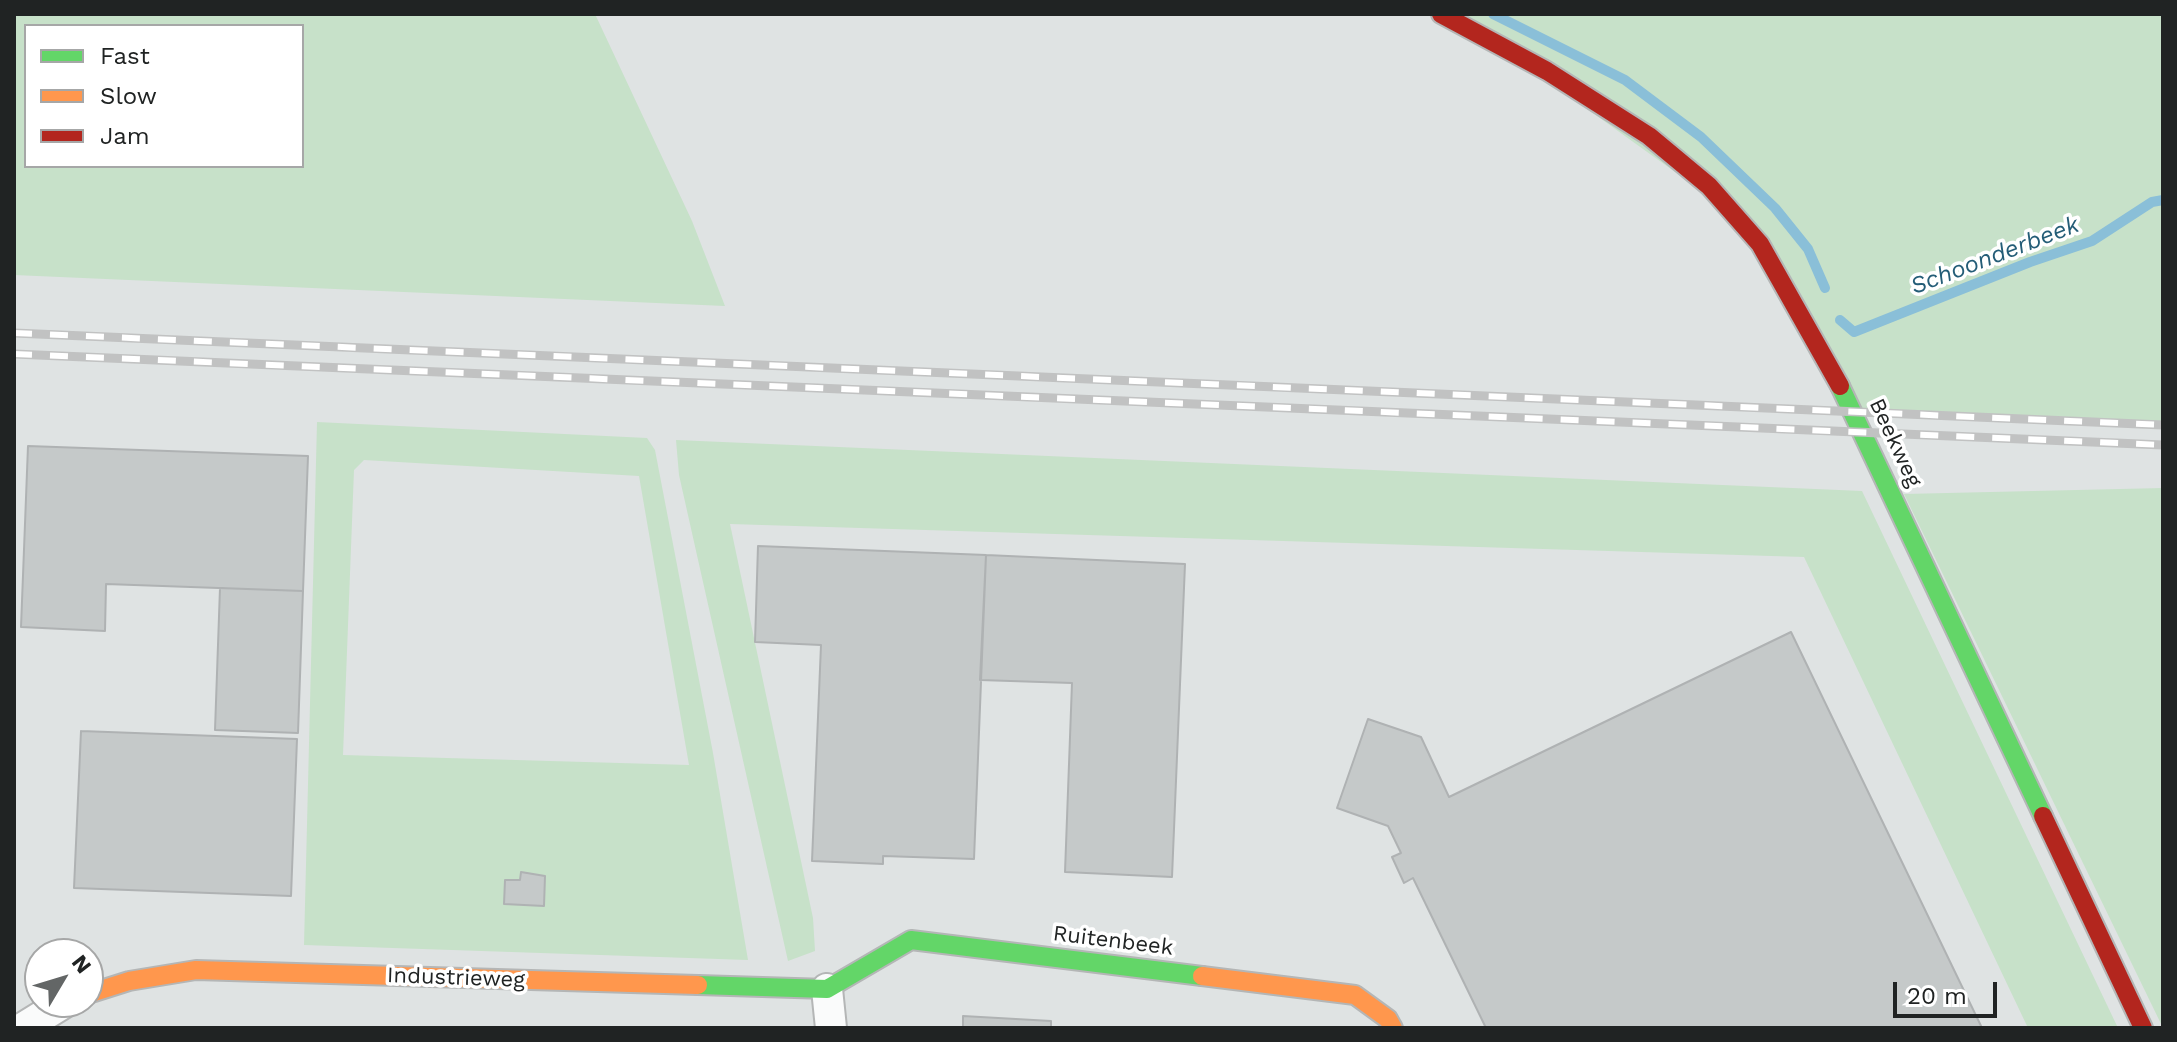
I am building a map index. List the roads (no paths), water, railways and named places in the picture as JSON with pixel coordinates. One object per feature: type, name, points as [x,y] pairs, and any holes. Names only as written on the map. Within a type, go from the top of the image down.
[{"type":"street","name":"Beekweg","points":[[1441,14],[1547,71],[1649,136],[1709,186],[1760,244],[1854,411],[2143,1028]]},
{"type":"street","name":"Ruitenbeek","points":[[827,989],[911,940],[1355,995],[1388,1019],[1393,1028]]},
{"type":"street","name":"Industrieweg","points":[[104,989],[129,981],[196,970],[827,989]]},
{"type":"street","points":[[827,989],[831,1028]]},
{"type":"waterway","name":"Schoonderbeek","points":[[1493,14],[1625,80],[1701,137],[1775,208],[1808,249],[1825,288]]},
{"type":"waterway","name":"Schoonderbeek","points":[[1840,320],[1854,332],[2030,262],[2092,241],[2152,202],[2163,200]]},
{"type":"railway","points":[[14,333],[2163,425]]},
{"type":"railway","points":[[14,354],[2163,445]]}]
